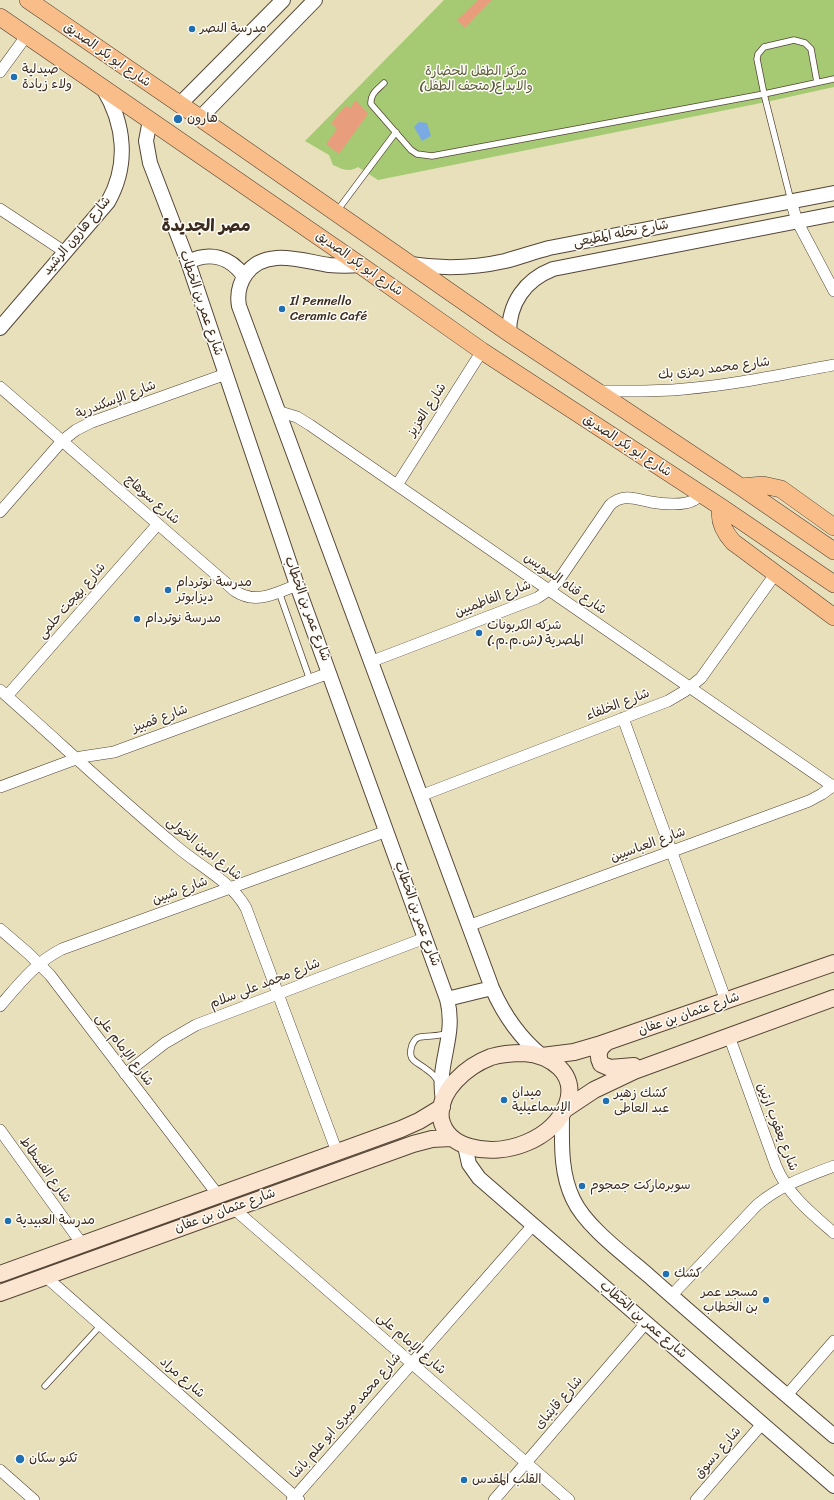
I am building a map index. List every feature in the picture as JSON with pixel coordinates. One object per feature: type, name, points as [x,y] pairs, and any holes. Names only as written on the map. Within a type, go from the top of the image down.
[{"type":"main road","name":"شارع ابو بكر الصديق","points":[[28,0],[180,104],[509,334],[741,487],[834,551]]},
{"type":"main road","name":"شارع ابو بكر الصديق","points":[[0,16],[482,351],[721,507],[834,584]]},
{"type":"main road","points":[[741,487],[764,485],[781,489],[834,527]]},
{"type":"main road","points":[[721,507],[721,523],[733,542],[834,617]]},
{"type":"main road","name":"شارع عثمان بن عفان","points":[[542,1056],[574,1052],[606,1043],[834,963]]},
{"type":"main road","points":[[563,1112],[567,1103],[569,1089],[565,1074],[555,1064],[542,1056],[532,1054],[515,1053],[499,1055],[483,1060],[463,1074],[442,1098],[443,1124],[458,1142],[488,1150],[519,1146],[546,1130],[563,1112],[586,1095],[609,1082],[650,1064],[834,998]]},
{"type":"main road","points":[[606,1043],[600,1049],[598,1055],[599,1061],[604,1066],[614,1068],[650,1064]]},
{"type":"main road","name":"شارع عثمان بن عفان","points":[[0,1274],[407,1126],[442,1098]]},
{"type":"main road","name":"شارع عثمان بن عفان","points":[[0,1293],[420,1142],[438,1138],[458,1142]]},
{"type":"street","points":[[180,104],[283,0]]},
{"type":"street","points":[[200,118],[315,0]]},
{"type":"street","points":[[0,72],[27,35]]},
{"type":"street","name":"شارع هارون الرشيد","points":[[0,328],[108,202],[113,193],[120,174],[122,154],[119,123],[112,104],[101,86]]},
{"type":"street","name":"شارع عمر بن الخطاب","points":[[150,120],[146,141],[147,152],[188,262],[298,585],[447,999],[451,1019],[450,1033],[442,1073],[442,1098]]},
{"type":"street","name":"شارع نخله المطيعى","points":[[409,264],[441,267],[465,267],[505,261],[549,248],[834,193]]},
{"type":"street","points":[[791,201],[797,222],[834,291]]},
{"type":"street","points":[[0,209],[65,252]]},
{"type":"street","name":"شارع نخله المطيعى","points":[[509,334],[511,313],[520,294],[535,278],[553,269],[834,214]]},
{"type":"street","points":[[188,262],[201,257],[217,256],[233,263],[244,276]]},
{"type":"street","points":[[360,265],[335,266],[290,258],[270,258],[253,266],[244,276],[239,287],[239,306],[492,988],[513,1024],[534,1050],[542,1056]]},
{"type":"street","name":"شارع العزيز","points":[[397,485],[482,351]]},
{"type":"street","name":"شارع محمد رمزى بك","points":[[596,391],[640,392],[684,389],[727,384],[834,365]]},
{"type":"street","name":"شارع الإسكندرية","points":[[0,512],[62,441],[76,430],[92,422],[226,374]]},
{"type":"street","name":"شارع سوهاج","points":[[0,387],[240,594],[257,598],[269,596],[298,585]]},
{"type":"street","name":"شارع قناه السويس","points":[[277,411],[292,415],[306,422],[834,786]]},
{"type":"street","name":"شارع الفاطميين","points":[[370,662],[537,598],[549,590],[558,581],[610,505],[617,500],[630,497],[651,502],[675,504],[693,501],[701,494]]},
{"type":"street","name":"شارع بهجت حلمى","points":[[4,693],[158,524]]},
{"type":"street","name":"شارع الخلفاء","points":[[420,796],[674,698],[690,688],[705,672],[776,573]]},
{"type":"street","name":"شارع قمبيز","points":[[0,787],[77,758],[114,752],[329,672]]},
{"type":"street","name":"شارع امين الخولى","points":[[4,693],[178,848],[237,894],[246,908],[337,1152]]},
{"type":"street","points":[[623,718],[726,1000]]},
{"type":"street","name":"شارع العباسيين","points":[[468,926],[809,801],[834,786]]},
{"type":"street","name":"شارع شبين","points":[[0,1006],[29,973],[39,964],[62,949],[387,831]]},
{"type":"street","name":"شارع الإمام على","points":[[0,929],[50,975],[218,1195]]},
{"type":"street","name":"شارع محمد على سلام","points":[[125,1074],[161,1045],[184,1031],[425,938]]},
{"type":"street","points":[[447,999],[492,988]]},
{"type":"street","name":"شارع يعقوب ارتين","points":[[729,1036],[776,1166],[785,1185],[803,1206],[834,1233]]},
{"type":"street","points":[[563,1112],[563,1170],[568,1188],[576,1205],[591,1225],[834,1436]]},
{"type":"street","name":"شارع الفسطاط","points":[[0,1130],[82,1244]]},
{"type":"street","name":"شارع عمر بن الخطاب","points":[[458,1142],[468,1164],[476,1175],[834,1486]]},
{"type":"street","points":[[671,1296],[757,1205],[768,1196],[785,1185],[834,1166]]},
{"type":"street","name":"شارع الإمام على","points":[[233,1208],[570,1500]]},
{"type":"street","name":"شارع محمد صبرى ابو علم باشا","points":[[295,1499],[411,1363],[533,1225]]},
{"type":"street","name":"شارع مراد","points":[[45,1276],[295,1499]]},
{"type":"street","name":"شارع قايتباى","points":[[494,1500],[646,1323]]},
{"type":"street","points":[[786,1395],[834,1341]]},
{"type":"street","name":"شارع دسوق","points":[[696,1500],[762,1424]]},
{"type":"street","points":[[0,1470],[34,1500]]},
{"type":"lane","points":[[791,201],[764,94],[757,59],[758,54],[764,47],[798,40],[809,46],[812,53],[817,82]]},
{"type":"lane","points":[[384,83],[370,97],[371,104],[411,150],[417,154],[432,156],[764,94],[834,79]]},
{"type":"lane","points":[[336,213],[396,132]]},
{"type":"lane","points":[[279,592],[310,680]]},
{"type":"lane","points":[[442,1098],[431,1072],[413,1060],[411,1050],[414,1041],[419,1037],[438,1036],[450,1033]]},
{"type":"lane","points":[[45,1386],[101,1325]]},
{"type":"green space","name":"مركز الطفل للحضارة والابداع(متحف الطفل)","points":[[444,0],[834,0],[834,87],[378,180],[358,167],[348,170],[333,165],[329,155],[305,141]]},
{"type":"water","points":[[419,122],[427,123],[431,136],[422,141],[414,127]]},
{"type":"building","points":[[478,0],[492,0],[465,28],[457,20]]},
{"type":"building","points":[[356,100],[368,114],[339,154],[326,144],[337,129],[331,123],[346,105],[350,108]]},
{"type":"place","name":"مدرسة النصر","points":[[192,29]]},
{"type":"place","name":"صيدلية ولاء زيادة","points":[[14,77]]},
{"type":"place","name":"هارون","points":[[178,119]]},
{"type":"place","name":"Il Pennello Ceramic Café","points":[[282,309]]},
{"type":"place","name":"مدرسة نوتردام ديزابوتر","points":[[168,590]]},
{"type":"place","name":"مدرسة نوتردام","points":[[137,619]]},
{"type":"place","name":"شركه الكربونات المصرية (ش.م.م.)","points":[[479,633]]},
{"type":"place","name":"ميدان الإسماعيلية","points":[[504,1100]]},
{"type":"place","name":"كشك زهير عبد العاطى","points":[[606,1101]]},
{"type":"place","name":"سوبرماركت جمجوم","points":[[582,1186]]},
{"type":"place","name":"مدرسة العبيدية","points":[[8,1221]]},
{"type":"place","name":"كشك","points":[[666,1274]]},
{"type":"place","name":"مسجد عمر بن الخطاب","points":[[766,1300]]},
{"type":"place","name":"تكنو سكان","points":[[20,1459]]},
{"type":"place","name":"القلب المقدس","points":[[464,1480]]},
{"type":"district","name":"مصر الجديدة","points":[[206,227]]}]
